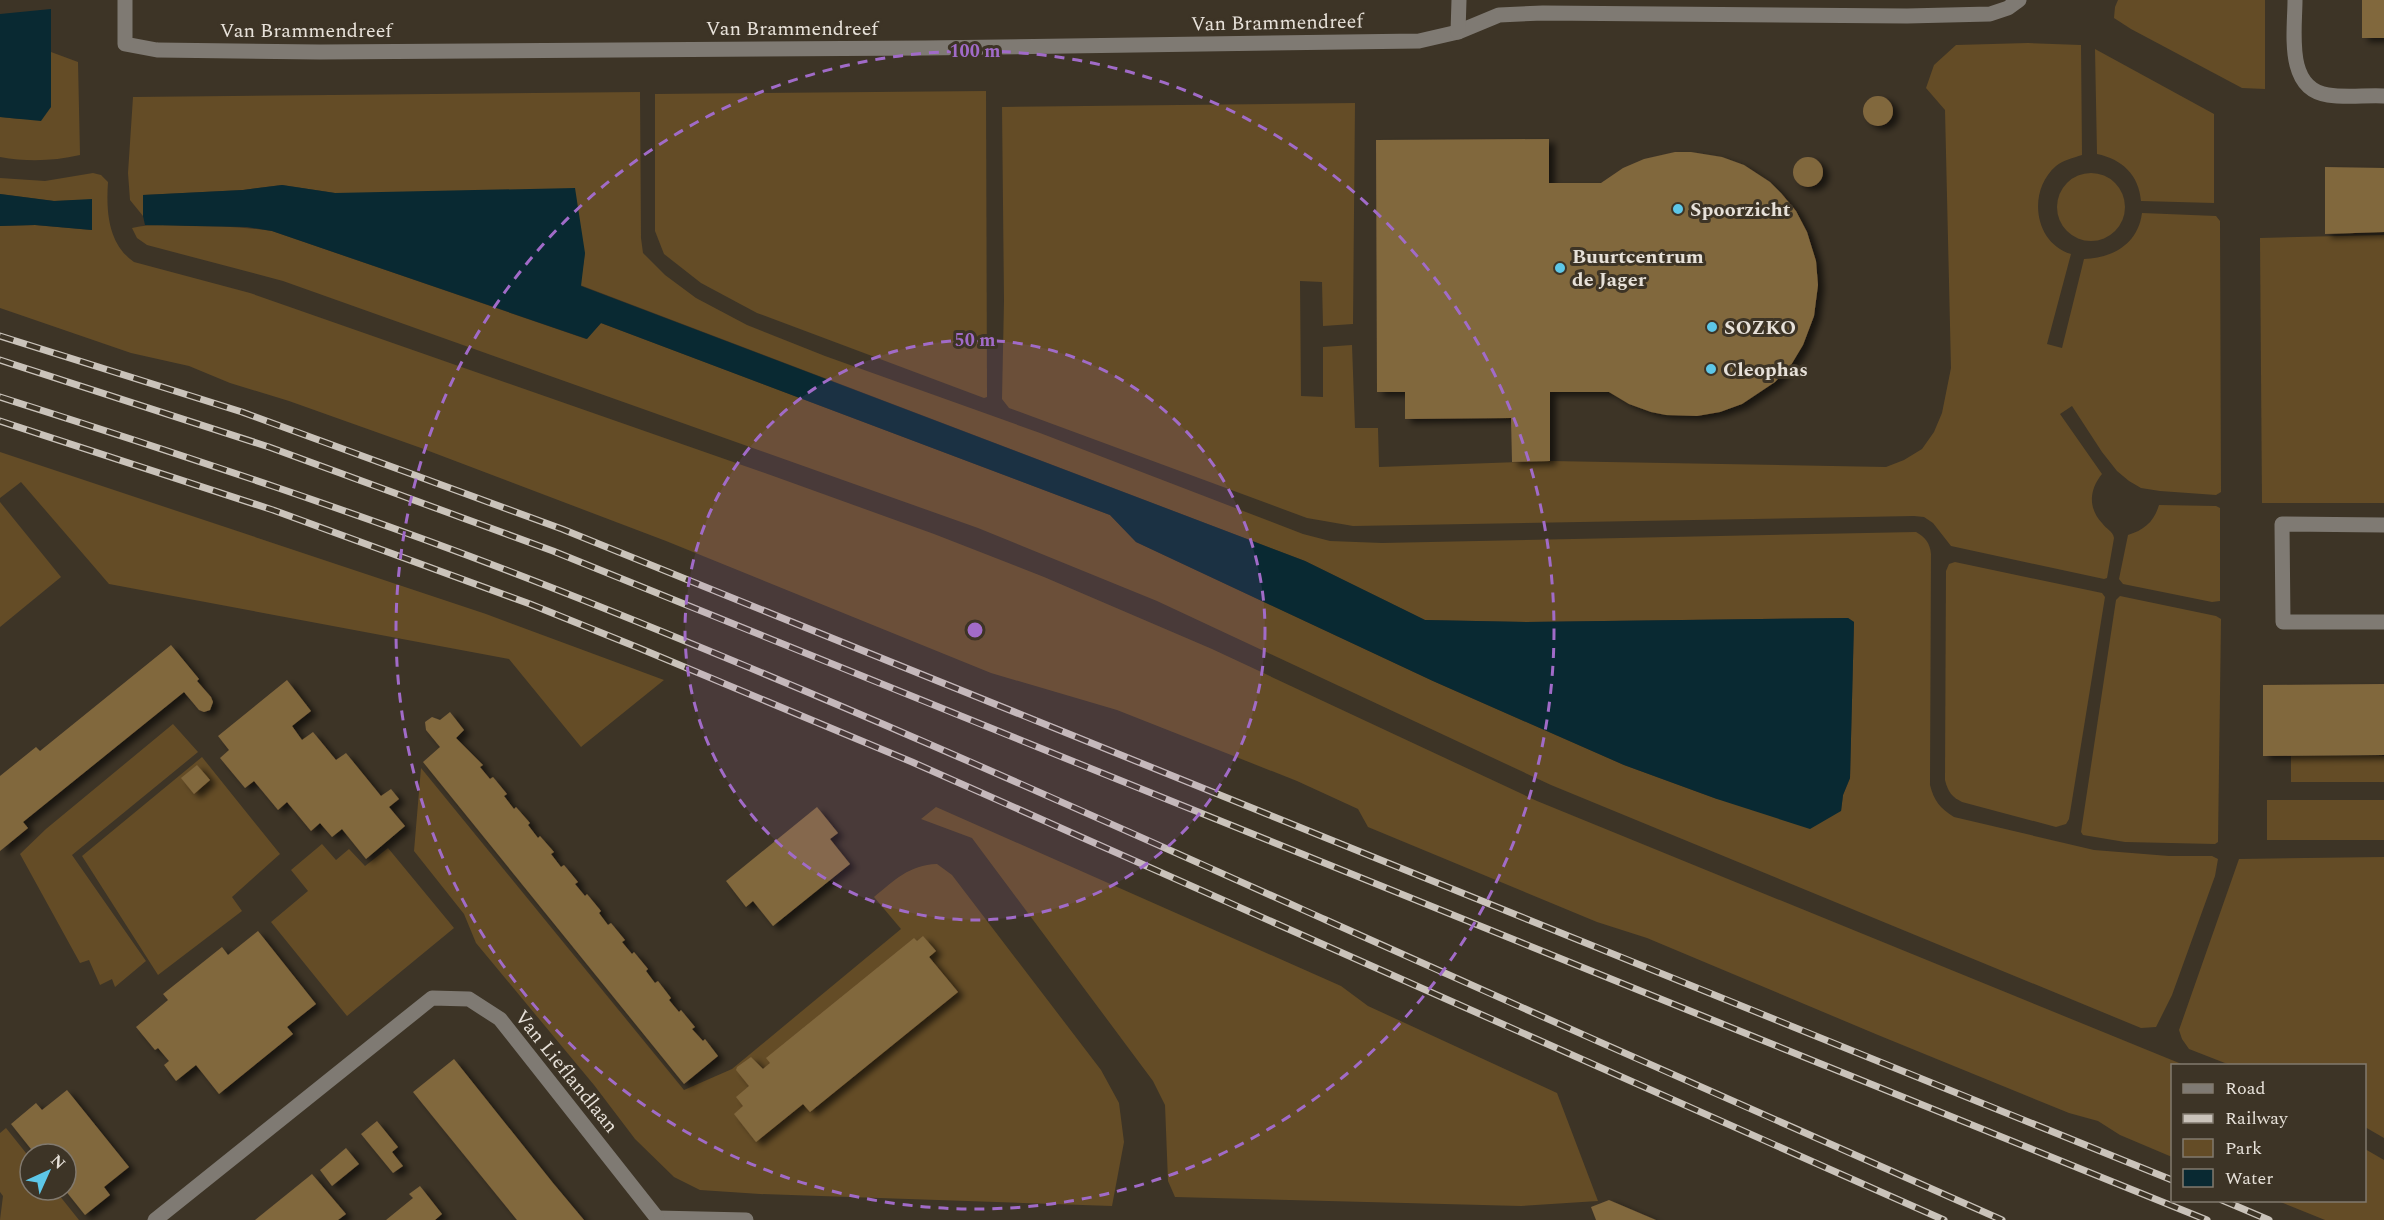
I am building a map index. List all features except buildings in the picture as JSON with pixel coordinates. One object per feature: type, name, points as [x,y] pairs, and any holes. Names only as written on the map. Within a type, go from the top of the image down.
[{"type":"street","name":"Van Brammendreef","points":[[125,0],[125,44],[157,50],[320,52],[946,48],[1419,41],[1458,32],[1499,15],[1532,13],[1907,16],[1990,14],[2008,8],[2019,0]]},
{"type":"street","points":[[1458,32],[1459,0]]},
{"type":"street","points":[[2295,0],[2295,62],[2304,84],[2326,95],[2384,96]]},
{"type":"street","points":[[2384,525],[2282,524],[2283,622],[2384,622]]},
{"type":"street","name":"Van Lieflandlaan","points":[[155,1220],[432,998],[469,999],[500,1019],[657,1219],[746,1220]]},
{"type":"green space","points":[[2118,0],[2265,0],[2265,89],[2242,88],[2131,29],[2114,18]]},
{"type":"green space","points":[[2028,43],[2081,45],[2082,155],[2056,166],[2041,189],[2038,202],[2042,228],[2059,248],[2071,254],[2047,344],[2062,348],[2084,259],[2105,256],[2130,241],[2140,224],[2142,213],[2216,216],[2220,221],[2221,492],[2216,495],[2141,488],[2117,471],[2072,406],[2060,414],[2102,474],[2095,486],[2092,505],[2097,517],[2114,538],[2107,578],[1951,546],[1933,523],[1924,517],[1914,516],[1353,526],[1307,518],[1009,408],[1002,399],[1004,301],[1002,107],[1355,103],[1353,324],[1323,326],[1322,282],[1300,281],[1301,396],[1323,397],[1323,347],[1352,345],[1355,428],[1378,428],[1379,467],[1550,461],[1886,467],[1922,449],[1934,432],[1942,413],[1951,368],[1945,110],[1926,88],[1934,65],[1956,45]]},
{"type":"green space","points":[[2095,49],[2214,114],[2214,203],[2141,201],[2137,183],[2128,170],[2114,160],[2097,154]]},
{"type":"green space","points":[[51,52],[78,62],[80,155],[40,160],[0,157],[0,117],[19,119],[51,107]]},
{"type":"green space","points":[[986,91],[987,397],[984,398],[757,313],[701,283],[664,254],[655,231],[655,94]]},
{"type":"green space","points":[[640,92],[643,253],[665,275],[696,298],[747,325],[825,356],[1040,433],[1303,534],[1330,541],[1382,543],[1916,532],[1924,538],[1931,554],[1930,785],[1941,807],[1954,817],[2094,850],[2169,856],[2212,856],[2218,859],[2215,876],[2172,995],[2156,1027],[2141,1028],[1551,785],[1157,601],[978,528],[283,281],[147,245],[137,238],[132,228],[167,225],[272,231],[586,339],[601,323],[1110,515],[1136,542],[1433,681],[1624,765],[1717,799],[1841,811],[1843,795],[1850,778],[1854,622],[1848,618],[1527,622],[1425,620],[1305,561],[580,285],[585,253],[335,193],[282,185],[243,190],[143,195],[143,216],[130,200],[128,173],[133,97]]},
{"type":"green space","points":[[93,173],[101,175],[108,182],[110,226],[125,255],[134,262],[250,293],[776,477],[934,534],[1044,577],[1212,649],[1537,801],[2182,1064],[2171,1064],[2171,1157],[2120,1135],[2098,1121],[2069,1113],[1647,938],[1597,922],[1368,827],[1358,809],[1297,781],[1117,710],[991,673],[666,541],[421,448],[289,401],[230,383],[189,366],[131,353],[0,308],[0,226],[35,225],[92,230],[92,200],[54,201],[0,194],[0,178],[45,181]]},
{"type":"green space","points":[[2084,173],[2098,173],[2110,178],[2120,188],[2125,207],[2120,226],[2110,236],[2098,241],[2084,241],[2072,236],[2062,226],[2057,214],[2057,200],[2062,188],[2072,178]]},
{"type":"green space","points":[[2384,235],[2384,503],[2262,503],[2260,238]]},
{"type":"green space","points":[[0,452],[486,614],[664,680],[581,747],[509,659],[109,584],[21,482],[0,498]]},
{"type":"green space","points":[[0,502],[61,577],[0,627]]},
{"type":"green space","points":[[2159,505],[2216,506],[2220,508],[2220,601],[2212,602],[2123,584],[2119,579],[2128,535],[2148,524]]},
{"type":"green space","points":[[1955,562],[2102,593],[2105,597],[2069,819],[2066,824],[2056,827],[1962,802],[1951,794],[1948,788],[1945,780],[1946,571],[1949,564]]},
{"type":"green space","points":[[2120,596],[2216,616],[2221,619],[2218,842],[2215,844],[2125,842],[2083,835],[2081,832],[2116,600]]},
{"type":"green space","points":[[173,724],[198,752],[72,855],[146,961],[115,987],[112,979],[100,985],[89,960],[80,963],[20,854],[46,829]]},
{"type":"green space","points":[[2291,756],[2384,756],[2384,782],[2291,782]]},
{"type":"green space","points":[[202,757],[280,854],[232,897],[242,911],[158,975],[82,856]]},
{"type":"green space","points":[[421,768],[684,1090],[732,1069],[901,929],[874,897],[910,870],[937,864],[952,875],[1101,1070],[1119,1103],[1124,1142],[1112,1206],[760,1194],[700,1190],[674,1177],[635,1139],[594,1085],[476,943],[464,914],[414,851]]},
{"type":"green space","points":[[2267,800],[2384,800],[2384,840],[2267,840]]},
{"type":"green space","points":[[936,807],[1341,986],[1368,1006],[1557,1093],[1598,1201],[1521,1206],[1175,1197],[1168,1181],[1165,1105],[1153,1081],[972,838],[921,819]]},
{"type":"green space","points":[[322,844],[336,860],[349,849],[365,866],[388,848],[454,928],[347,1016],[271,922],[308,891],[291,870]]},
{"type":"green space","points":[[2384,857],[2384,1138],[2366,1128],[2366,1064],[2227,1064],[2189,1049],[2182,1039],[2179,1030],[2239,859]]},
{"type":"green space","points":[[6,1128],[18,1143],[18,1202],[65,1202],[79,1220],[0,1220],[3,1196],[0,1192],[0,1133]]},
{"type":"green space","points":[[2366,1150],[2384,1160],[2384,1220],[2325,1220],[2280,1202],[2366,1202]]},
{"type":"water","points":[[51,9],[51,107],[41,121],[0,117],[0,14]]},
{"type":"water","points":[[282,185],[335,193],[575,188],[585,253],[581,286],[1305,561],[1425,620],[1527,622],[1848,618],[1854,622],[1850,778],[1843,795],[1841,811],[1810,829],[1717,799],[1624,765],[1433,681],[1136,542],[1110,515],[601,323],[587,339],[272,231],[247,227],[145,225],[143,195],[243,190]]},
{"type":"water","points":[[0,194],[54,201],[92,199],[92,230],[35,225],[0,226]]},
{"type":"railway","points":[[0,336],[242,412],[562,529],[2171,1180]]},
{"type":"railway","points":[[0,360],[269,447],[553,551],[2207,1220]]},
{"type":"railway","points":[[0,397],[410,534],[742,664],[1035,790],[2002,1220]]},
{"type":"railway","points":[[0,421],[273,510],[530,604],[639,648],[912,762],[1944,1220]]},
{"type":"railway","points":[[2227,1202],[2269,1220]]},
{"type":"place","name":"Spoorzicht","points":[[1678,209]]},
{"type":"place","name":"Buurtcentrum de Jager","points":[[1560,268]]},
{"type":"place","name":"SOZKO","points":[[1712,327]]},
{"type":"place","name":"Cleophas","points":[[1711,369]]}]
